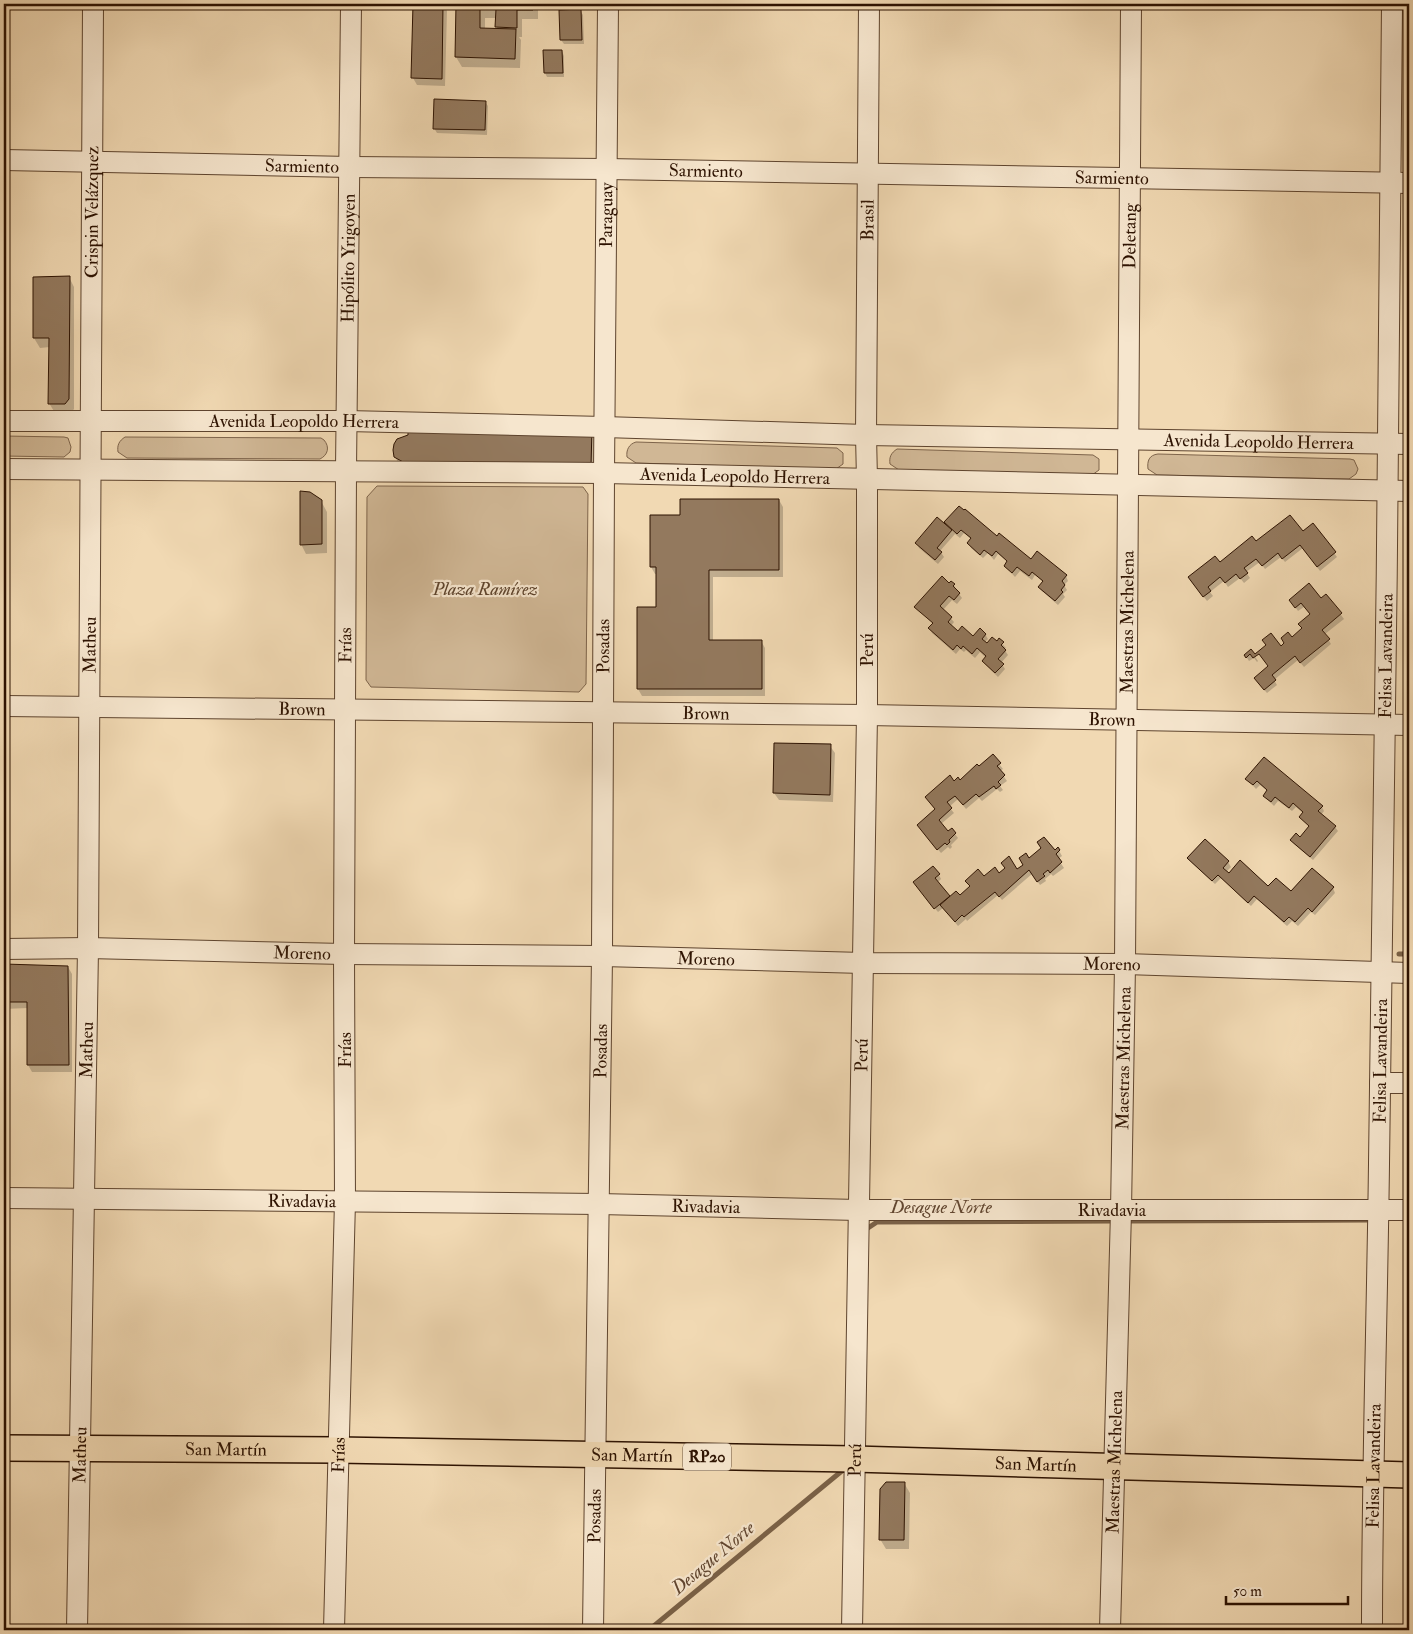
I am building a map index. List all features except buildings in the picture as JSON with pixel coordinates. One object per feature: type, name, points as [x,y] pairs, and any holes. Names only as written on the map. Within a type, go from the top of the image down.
[{"type":"main road","name":"San Martín","points":[[4,1448],[338,1450],[1114,1466],[1409,1475]]},
{"type":"street","name":"Crispin Velázquez","points":[[91,470],[93,4]]},
{"type":"street","name":"Hipólito Yrigoyen","points":[[346,470],[351,4]]},
{"type":"street","name":"Paraguay","points":[[604,427],[608,4]]},
{"type":"street","name":"Brasil","points":[[866,435],[869,4]]},
{"type":"street","name":"Deletang","points":[[1127,439],[1131,4]]},
{"type":"street","points":[[1387,491],[1400,183],[1392,4]]},
{"type":"street","name":"Sarmiento","points":[[4,160],[1400,183]]},
{"type":"street","name":"Avenida Leopoldo Herrera","points":[[4,421],[347,421],[866,435],[1409,444]]},
{"type":"street","points":[[604,427],[604,474]]},
{"type":"street","points":[[866,435],[868,480]]},
{"type":"street","points":[[1127,439],[1127,486]]},
{"type":"street","name":"Avenida Leopoldo Herrera","points":[[4,468],[604,474],[1409,491]]},
{"type":"street","name":"Matheu","points":[[78,1630],[88,948],[91,470]]},
{"type":"street","name":"Frías","points":[[334,1630],[346,1201],[344,954],[346,470]]},
{"type":"street","name":"Posadas","points":[[593,1630],[602,956],[604,474]]},
{"type":"street","name":"Perú","points":[[852,1630],[867,714],[868,480]]},
{"type":"street","name":"Maestras Michelena","points":[[1110,1630],[1121,1211],[1125,964],[1127,486]]},
{"type":"street","name":"Felisa Lavandeira","points":[[1372,1630],[1372,1474],[1382,972],[1387,491]]},
{"type":"street","name":"Brown","points":[[4,706],[867,714],[1409,725]]},
{"type":"street","name":"Moreno","points":[[4,949],[88,948],[344,954],[1125,964],[1409,973]]},
{"type":"street","points":[[1380,1083],[1409,1083]]},
{"type":"street","name":"Rivadavia","points":[[4,1198],[599,1204],[858,1210],[1409,1210]]},
{"type":"green space","points":[[4,436],[64,437],[68,438],[71,447],[70,452],[64,457],[4,456]]},
{"type":"green space","points":[[125,437],[321,438],[326,443],[327,451],[320,459],[127,458],[118,452],[119,443]]},
{"type":"green space","points":[[636,442],[837,448],[843,453],[843,464],[836,469],[636,463],[627,457],[627,454],[630,446]]},
{"type":"green space","points":[[897,449],[1093,455],[1099,459],[1099,470],[1092,475],[899,470],[890,464],[891,455]]},
{"type":"green space","points":[[1158,454],[1350,459],[1354,460],[1358,469],[1356,474],[1349,479],[1157,475],[1148,469],[1148,463],[1151,457]]},
{"type":"green space","name":"Plaza Ramírez","points":[[377,486],[583,487],[588,494],[586,684],[579,692],[371,687],[366,680],[367,497]]},
{"type":"waterway","name":"Desague Norte","points":[[1399,954],[1409,954]]},
{"type":"waterway","name":"Desague Norte","points":[[1129,1221],[1367,1220]]},
{"type":"waterway","name":"Desague Norte","points":[[865,1233],[865,1230],[877,1222],[1112,1221]]},
{"type":"waterway","name":"Desague Norte","points":[[649,1630],[843,1470]]}]
